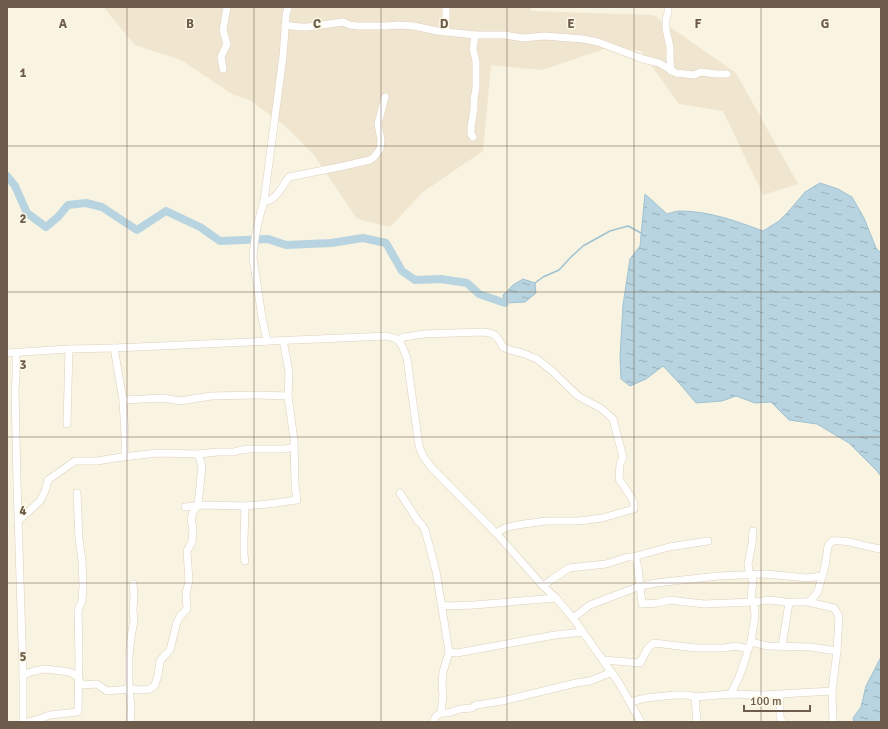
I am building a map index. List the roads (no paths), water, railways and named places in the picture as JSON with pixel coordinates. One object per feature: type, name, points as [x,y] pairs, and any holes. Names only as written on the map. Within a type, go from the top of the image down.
[{"type":"street","points":[[223,69],[221,58],[227,44],[223,30],[227,7]]},
{"type":"street","points":[[268,341],[262,318],[253,258],[256,232],[264,201],[288,7]]},
{"type":"street","points":[[446,7],[445,25],[447,32]]},
{"type":"street","points":[[668,7],[666,29],[670,47],[671,71]]},
{"type":"street","points":[[285,25],[308,27],[343,22],[358,26],[414,26],[432,30],[475,35],[505,35],[523,38],[544,36],[583,39],[598,42],[643,59],[659,63],[676,73],[694,75],[701,72],[727,74]]},
{"type":"street","points":[[473,136],[471,134],[470,126],[474,109],[476,88],[476,61],[473,49],[475,35]]},
{"type":"street","points":[[264,201],[273,199],[280,192],[284,182],[289,177],[370,160],[374,157],[380,149],[381,140],[378,124],[385,97]]},
{"type":"street","points":[[398,340],[404,337],[424,334],[492,332],[498,337],[502,347],[537,359],[551,370],[578,396],[602,409],[613,419],[623,457],[620,464],[619,479],[632,500],[634,509],[602,518],[579,521],[546,521],[516,525],[505,528],[496,533]]},
{"type":"street","points":[[7,354],[69,349],[388,336],[398,340],[407,358],[419,446],[423,456],[431,467],[496,533],[573,618],[619,682],[640,722]]},
{"type":"street","points":[[185,507],[198,505],[245,506],[297,500],[293,447],[294,440],[288,396],[289,372],[284,340]]},
{"type":"street","points":[[114,348],[123,400],[126,456]]},
{"type":"street","points":[[67,424],[69,349]]},
{"type":"street","points":[[16,353],[15,389],[18,521],[24,675],[23,722]]},
{"type":"street","points":[[123,400],[163,398],[180,401],[211,396],[288,396]]},
{"type":"street","points":[[18,521],[40,501],[48,480],[75,461],[97,461],[157,453],[198,454],[293,447]]},
{"type":"street","points":[[24,675],[34,670],[45,669],[70,672],[78,677],[82,685],[97,684],[107,691],[129,689],[142,690],[150,689],[155,685],[160,661],[170,650],[177,622],[180,616],[187,609],[186,593],[189,581],[188,551],[192,542],[193,529],[191,519],[193,512],[198,505],[202,466],[198,454]]},
{"type":"street","points":[[28,722],[50,715],[78,712],[78,610],[82,601],[83,586],[77,493]]},
{"type":"street","points":[[400,493],[425,530],[436,571],[449,652],[442,685],[443,695],[441,713]]},
{"type":"street","points":[[245,506],[245,561]]},
{"type":"street","points":[[731,694],[746,657],[755,616],[754,602],[750,597],[753,580],[748,564],[753,531]]},
{"type":"street","points":[[543,586],[569,568],[606,564],[669,547],[708,541]]},
{"type":"street","points":[[808,602],[818,591],[828,546],[832,541],[881,549]]},
{"type":"street","points":[[633,557],[636,559],[638,568],[642,604],[658,603],[669,600],[704,604],[769,600],[789,603],[808,602],[834,608],[839,616],[837,651],[832,691],[833,722]]},
{"type":"street","points":[[573,618],[590,605],[640,586],[656,583],[718,576],[766,574],[807,578],[822,576]]},
{"type":"street","points":[[130,722],[131,707],[129,689],[129,656],[134,621],[133,584]]},
{"type":"street","points":[[441,604],[448,606],[474,605],[556,598]]},
{"type":"street","points":[[782,646],[789,603]]},
{"type":"street","points":[[449,652],[457,653],[555,635],[583,632]]},
{"type":"street","points":[[604,660],[640,663],[648,648],[654,643],[696,648],[724,648],[749,645],[811,647],[837,651]]},
{"type":"street","points":[[433,722],[436,716],[441,713],[472,708],[476,705],[502,701],[535,692],[590,681],[612,672]]},
{"type":"street","points":[[630,702],[646,698],[675,695],[695,697],[731,694],[780,695],[832,691]]},
{"type":"street","points":[[780,695],[780,717],[782,722]]},
{"type":"street","points":[[695,697],[697,722]]},
{"type":"water","points":[[820,183],[838,189],[852,197],[864,218],[876,248],[881,253],[881,476],[849,443],[817,424],[789,420],[771,402],[755,403],[736,396],[722,401],[696,403],[663,366],[646,379],[630,386],[621,379],[620,357],[623,305],[630,259],[640,246],[645,194],[667,214],[680,211],[691,211],[733,220],[763,231],[779,221],[805,192]]},
{"type":"water","points":[[523,279],[535,283],[536,293],[525,302],[505,303],[503,295],[513,285]]},
{"type":"water","points":[[881,657],[881,722],[854,722],[853,718],[861,707],[866,686]]},
{"type":"waterway","points":[[7,176],[15,186],[27,213],[46,227],[58,217],[68,205],[86,203],[102,207],[137,230],[166,211],[200,227],[220,241],[268,239],[286,245],[331,243],[363,238],[386,243],[402,271],[415,280],[441,279],[467,283],[479,294],[505,303]]},
{"type":"waterway","points":[[535,283],[543,277],[559,270],[583,246],[610,231],[628,226],[641,233]]}]
